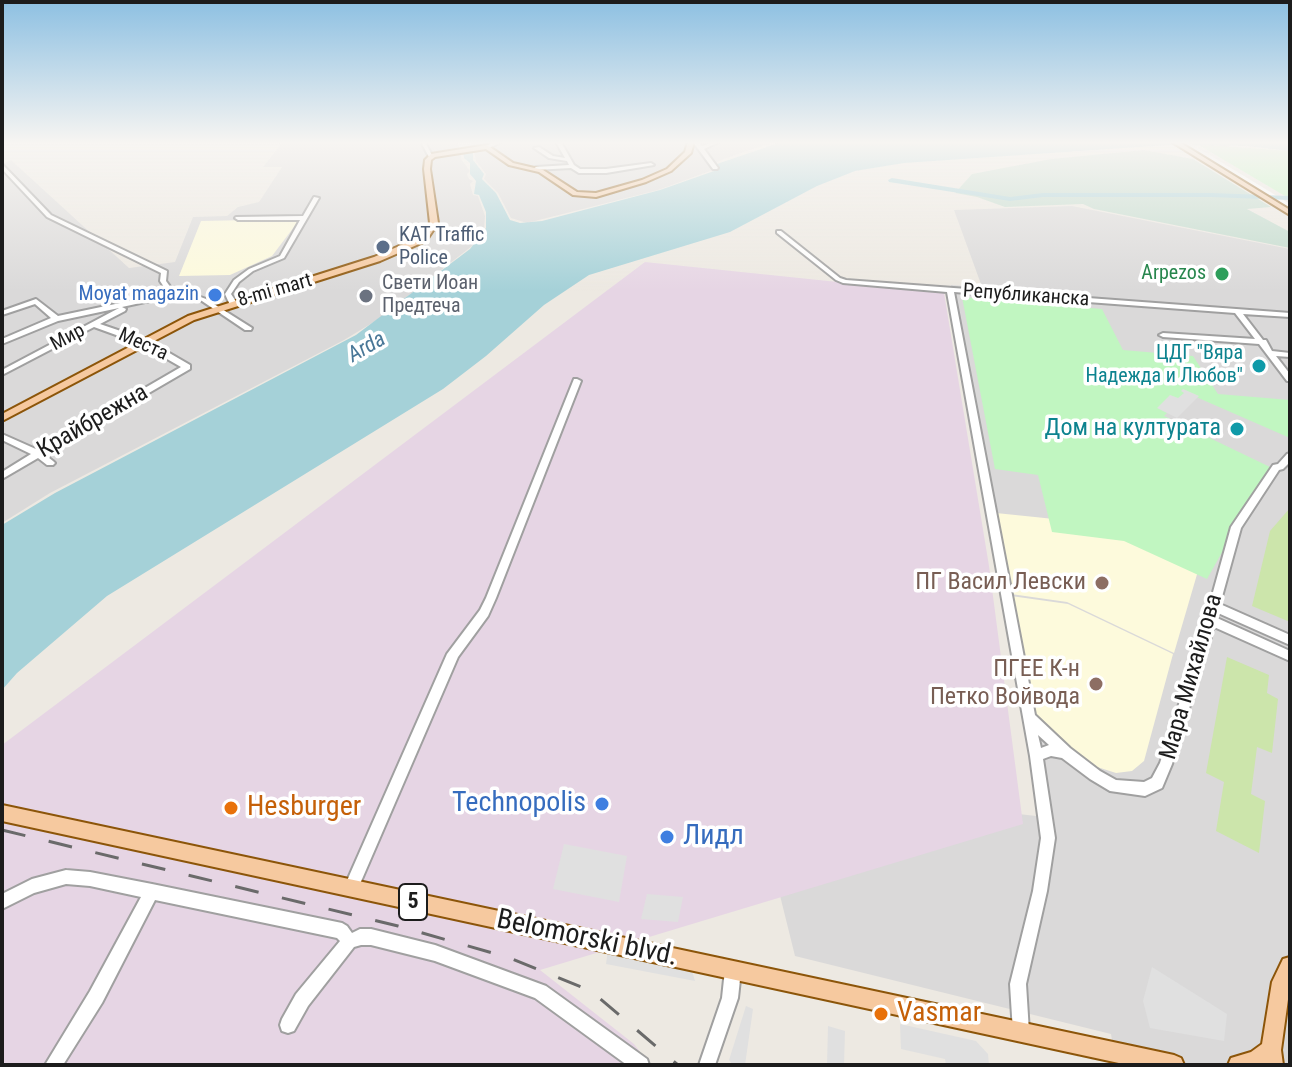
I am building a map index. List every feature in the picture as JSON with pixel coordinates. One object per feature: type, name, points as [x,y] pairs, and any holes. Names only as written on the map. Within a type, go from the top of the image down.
[{"type":"main road","name":"8-mi mart","points":[[2,418],[144,342],[216,309],[377,259],[423,239],[434,223],[430,192]]},
{"type":"main road","points":[[571,192],[582,195],[609,192]]},
{"type":"main road","points":[[1258,192],[1290,211]]},
{"type":"main road","points":[[1260,192],[1290,211]]},
{"type":"main road","name":"Belomorski blvd.","points":[[2,813],[1173,1065],[1187,1065]]},
{"type":"main road","points":[[1238,1065],[1272,1057],[1281,982],[1290,966]]},
{"type":"street","points":[[26,192],[49,216],[165,272],[163,281],[172,294]]},
{"type":"street","points":[[233,303],[228,294],[236,281],[251,270],[280,259],[316,198]]},
{"type":"street","points":[[238,218],[304,218]]},
{"type":"street","name":"Републиканска","points":[[779,232],[841,281],[1290,315]]},
{"type":"street","points":[[950,290],[1036,756],[1048,838],[1040,891],[1018,984],[1021,1032]]},
{"type":"street","points":[[2,342],[56,319],[172,294],[192,294],[248,328]]},
{"type":"street","points":[[2,313],[37,302],[56,319]]},
{"type":"street","name":"Мир","points":[[2,373],[135,303]]},
{"type":"street","points":[[1237,311],[1290,379]]},
{"type":"street","name":"Места","points":[[94,324],[144,342],[186,365],[185,369]]},
{"type":"street","points":[[1163,335],[1263,342]]},
{"type":"street","points":[[1272,353],[1290,355]]},
{"type":"street","name":"Крайбрежна","points":[[2,476],[185,369]]},
{"type":"street","points":[[351,888],[453,654],[484,613],[491,598],[577,381]]},
{"type":"street","points":[[2,437],[37,453],[50,463]]},
{"type":"street","name":"Мара Михайлова","points":[[1065,752],[1115,786],[1145,789],[1157,783],[1166,764],[1236,527],[1276,467],[1285,469],[1290,456]]},
{"type":"street","points":[[1213,606],[1290,640]]},
{"type":"street","points":[[1209,620],[1290,656]]},
{"type":"street","points":[[1028,717],[1065,752]]},
{"type":"street","points":[[1036,756],[1044,751],[1065,752]]},
{"type":"street","points":[[2,902],[32,886],[66,877],[152,891],[342,931],[349,942]]},
{"type":"street","points":[[53,1065],[96,997],[152,891]]},
{"type":"street","points":[[288,1025],[302,1000],[349,942],[360,937],[371,937],[435,953],[512,979],[540,992],[641,1065]]},
{"type":"street","points":[[707,1065],[730,998],[733,970]]},
{"type":"shaded area","points":[[2,192],[46,192],[129,268],[175,262],[193,217],[227,216],[238,207],[259,202],[266,192],[472,192],[478,196],[485,216],[484,230],[472,246],[377,320],[50,493],[2,523]]},
{"type":"shaded area","points":[[651,192],[527,223],[511,218],[498,193]]},
{"type":"shaded area","points":[[1072,206],[1290,249],[1290,1065],[1116,1065],[1111,1034],[795,956],[766,839],[831,793],[1045,817],[951,285],[982,287],[954,210]]},
{"type":"shaded area","points":[[300,219],[272,256],[230,275],[179,276],[201,221]]},
{"type":"shaded area","points":[[645,262],[944,293],[989,566],[1023,824],[540,970],[634,1044],[650,1065],[2,1065],[2,745]]},
{"type":"shaded area","points":[[1183,389],[1199,396],[1177,418],[1157,408],[1170,395],[1178,398],[1184,393],[1181,391]]},
{"type":"shaded area","name":"ПГ Васил Левски","points":[[996,513],[1093,523],[1198,571],[1174,653],[1067,602],[1011,594]]},
{"type":"shaded area","name":"ПГЕЕ К-н Петко Войвода","points":[[1011,596],[1068,604],[1173,654],[1144,761],[1132,771],[1116,773],[1091,765],[1032,714]]},
{"type":"shaded area","points":[[564,844],[627,856],[619,902],[553,889]]},
{"type":"shaded area","points":[[647,894],[683,897],[678,922],[641,919]]},
{"type":"shaded area","points":[[608,949],[643,951],[650,964],[659,965],[669,957],[689,961],[695,981],[606,964]]},
{"type":"shaded area","points":[[1152,967],[1227,1014],[1224,1041],[1150,1028],[1143,1001]]},
{"type":"shaded area","points":[[746,1006],[753,1009],[745,1065],[733,1065],[729,1060]]},
{"type":"shaded area","name":"Vasmar","points":[[900,1024],[976,1041],[988,1054],[989,1065],[946,1065],[945,1059],[901,1049]]},
{"type":"shaded area","points":[[828,1026],[845,1031],[844,1065],[827,1065]]},
{"type":"green space","points":[[1246,192],[1271,207],[1247,209],[1290,232],[1290,248],[1094,209],[1083,204],[1005,207],[955,193]]},
{"type":"green space","points":[[1278,192],[1290,192],[1290,199]]},
{"type":"green space","points":[[962,297],[1102,309],[1123,350],[1193,356],[1218,394],[1290,400],[1290,438],[1187,393],[1164,416],[1270,467],[1207,579],[1124,541],[1052,532],[1038,475],[995,469]]},
{"type":"green space","points":[[1290,508],[1290,622],[1252,606],[1270,531]]},
{"type":"green space","points":[[1227,657],[1269,675],[1267,693],[1278,699],[1272,753],[1257,747],[1251,794],[1265,801],[1259,853],[1216,831],[1224,782],[1206,773]]},
{"type":"water","name":"Arda","points":[[474,192],[495,192],[510,220],[520,223],[542,221],[653,192],[806,192],[730,232],[589,275],[544,305],[443,389],[107,596],[17,673],[2,690],[2,525],[55,493],[356,335],[470,249],[486,228],[486,212],[479,195]]},
{"type":"pier","points":[[1249,192],[1270,192],[1290,204],[1290,217]]},
{"type":"waterway","points":[[965,192],[1010,199],[1043,195],[1290,198]]},
{"type":"railway","points":[[2,830],[398,926],[510,958],[591,991],[678,1065]]},
{"type":"place","name":"KAT Traffic Police","points":[[383,247]]},
{"type":"place","name":"Arpezos","points":[[1222,274]]},
{"type":"place","name":"Moyat magazin","points":[[215,295]]},
{"type":"place","name":"Свети Иоан Предтеча","points":[[366,296]]},
{"type":"place","name":"ЦДГ \"Вяра Надежда и Любов\"","points":[[1259,366]]},
{"type":"place","name":"Дом на културата","points":[[1237,429]]},
{"type":"place","name":"ПГ Васил Левски","points":[[1102,583]]},
{"type":"place","name":"ПГЕЕ К-н Петко Войвода","points":[[1096,684]]},
{"type":"place","name":"Technopolis","points":[[602,804]]},
{"type":"place","name":"Hesburger","points":[[231,808]]},
{"type":"place","name":"Лидл","points":[[667,837]]},
{"type":"place","name":"Vasmar","points":[[881,1014]]}]
